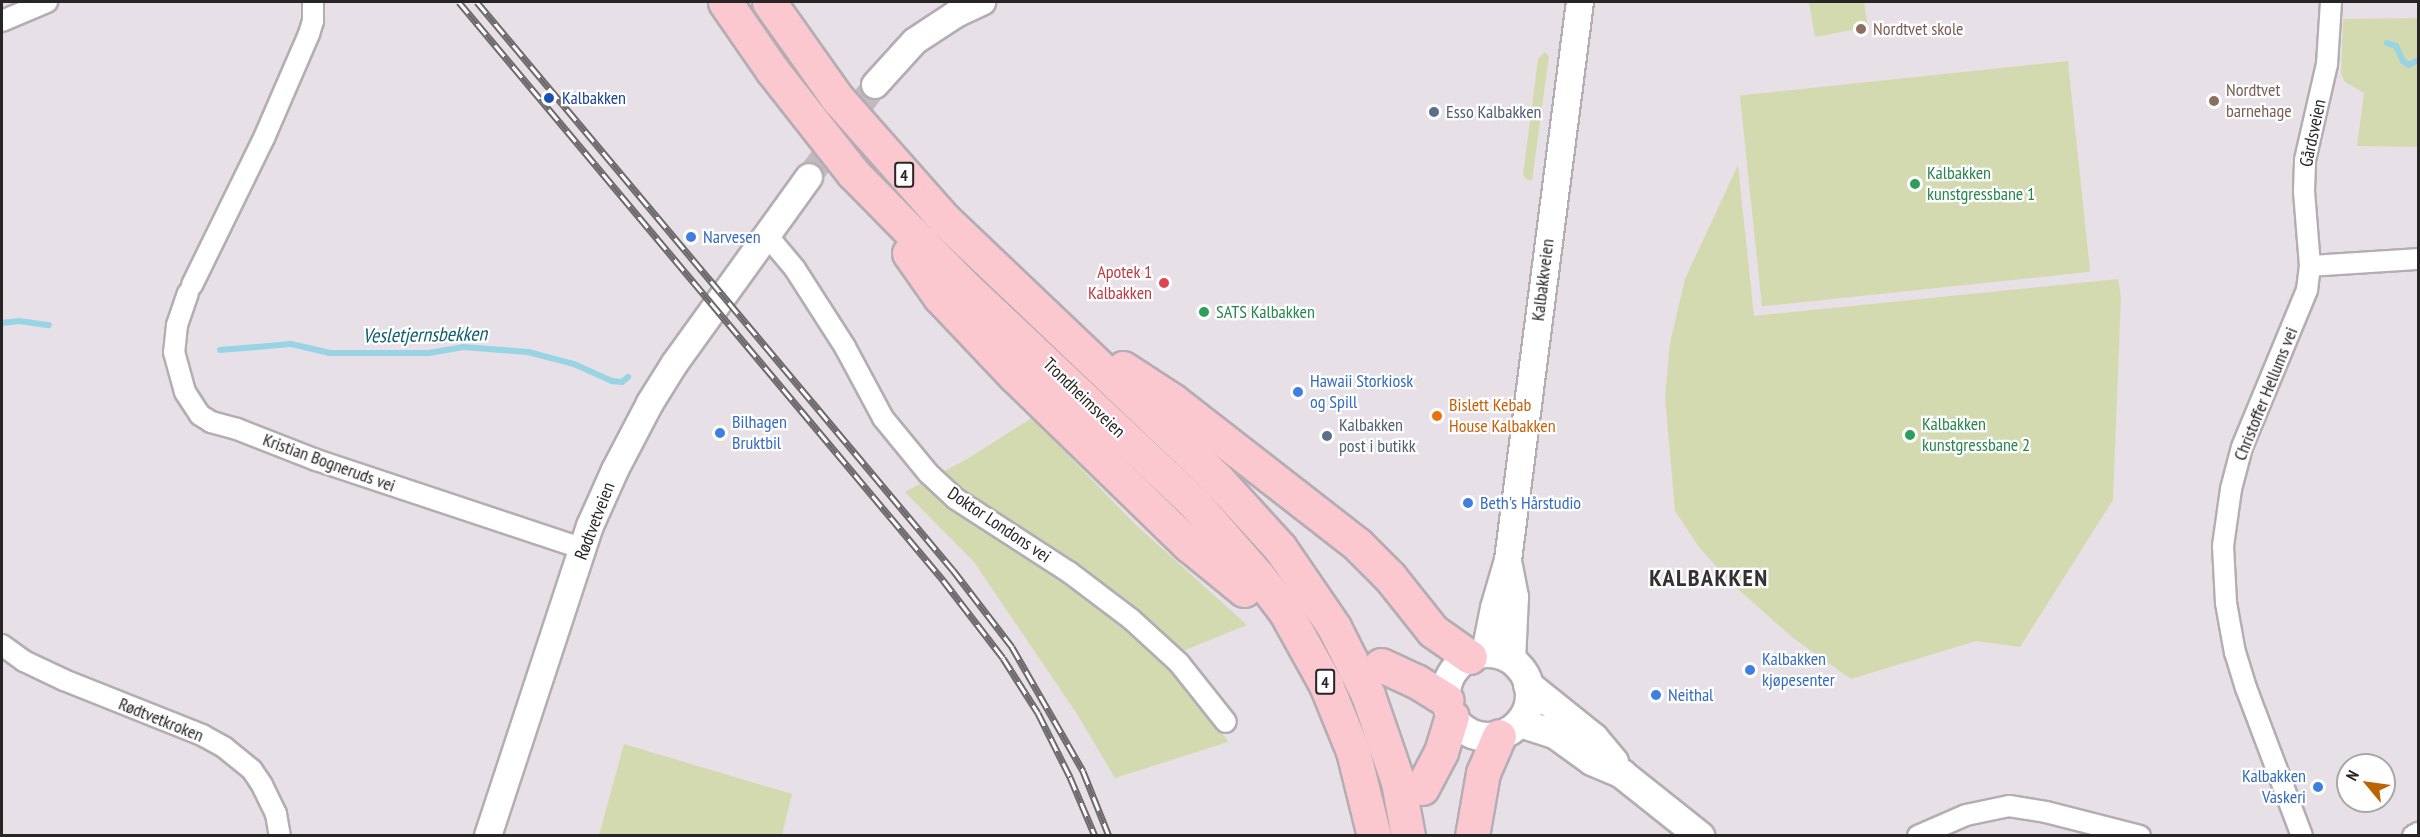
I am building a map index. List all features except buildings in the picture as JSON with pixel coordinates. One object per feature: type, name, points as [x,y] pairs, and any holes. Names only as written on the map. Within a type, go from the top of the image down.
[{"type":"highway","name":"Trondheimsveien","points":[[725,2],[812,123],[882,204],[964,286],[1196,505],[1258,576],[1285,611],[1326,685],[1353,751],[1374,836]]},
{"type":"highway","name":"Trondheimsveien","points":[[769,2],[824,82],[874,143],[944,219],[1217,479],[1280,548],[1334,627],[1368,695],[1398,782],[1408,836]]},
{"type":"highway","points":[[882,204],[908,251],[940,297],[967,326],[1189,545],[1244,590]]},
{"type":"highway","points":[[1060,330],[1172,400],[1357,544],[1383,569],[1433,631],[1477,655]]},
{"type":"highway","points":[[1381,665],[1424,686],[1449,709],[1441,752],[1422,788]]},
{"type":"highway","points":[[1472,836],[1483,773],[1509,729]]},
{"type":"main road","points":[[1509,729],[1527,711],[1528,685],[1523,672],[1504,656],[1477,655],[1451,675],[1449,709],[1467,732],[1477,736],[1509,729],[1556,735],[1592,761],[1622,774]]},
{"type":"main road","points":[[1528,685],[1594,738],[1622,774],[1700,836]]},
{"type":"street","points":[[2,21],[47,2]]},
{"type":"street","name":"Kristian Bogneruds vei","points":[[313,2],[313,21],[309,34],[264,138],[190,289],[177,325],[174,352],[185,392],[200,415],[211,422],[316,460],[582,549]]},
{"type":"street","points":[[875,85],[915,41],[956,14],[982,2]]},
{"type":"street","name":"Kalbakkveien","points":[[1477,655],[1508,560],[1580,2]]},
{"type":"street","name":"Gårdsveien","points":[[2310,266],[2304,191],[2305,160],[2327,64],[2331,2]]},
{"type":"street","name":"Rødtvetveien","points":[[488,836],[582,549],[611,478],[650,403],[707,317],[809,177]]},
{"type":"street","name":"Doktor Londons vei","points":[[765,238],[775,245],[795,269],[845,346],[883,418],[921,467],[956,499],[1076,577],[1138,624],[1179,663],[1226,722]]},
{"type":"street","points":[[2310,266],[2418,259]]},
{"type":"street","name":"Christoffer Hellums vei","points":[[2302,836],[2235,653],[2226,603],[2223,546],[2230,489],[2242,447],[2302,305],[2307,290],[2310,266]]},
{"type":"street","name":"Kalbakkveien","points":[[1508,560],[1515,597],[1512,661]]},
{"type":"street","name":"Rødtvetkroken","points":[[2,645],[24,661],[64,680],[202,735],[225,748],[252,770],[262,785],[276,814],[280,836]]},
{"type":"street","points":[[1918,836],[1966,815],[2009,806],[2046,812],[2140,836]]},
{"type":"street","points":[[2413,836],[2418,833]]},
{"type":"green space","points":[[1809,2],[1864,2],[1868,27],[1815,37]]},
{"type":"green space","points":[[2418,18],[2418,147],[2357,146],[2364,93],[2345,82],[2341,74],[2343,19]]},
{"type":"green space","points":[[1545,52],[1549,56],[1532,181],[1523,175],[1538,59]]},
{"type":"green space","name":"Kalbakken kunstgressbane 1","points":[[2068,61],[2090,272],[1762,306],[1740,95]]},
{"type":"green space","points":[[1738,165],[1754,316],[2118,279],[2121,297],[2113,500],[2020,647],[1976,641],[1851,679],[1793,638],[1730,582],[1699,547],[1675,511],[1665,397],[1670,343],[1685,279]]},
{"type":"green space","points":[[1032,418],[1134,523],[1247,625],[1185,650],[1176,662],[1178,679],[1214,720],[1228,742],[1115,778],[1077,714],[974,562],[905,492],[967,459]]},
{"type":"green space","points":[[624,744],[792,794],[782,835],[599,835]]},
{"type":"waterway","name":"Vesletjernsbekken","points":[[2387,43],[2396,46],[2403,61],[2409,65],[2418,60]]},
{"type":"waterway","name":"Vesletjernsbekken","points":[[2,323],[19,321],[49,325]]},
{"type":"waterway","name":"Vesletjernsbekken","points":[[220,350],[291,344],[329,353],[429,353],[463,347],[528,352],[574,364],[612,381],[622,382],[628,377]]},
{"type":"tunnel","points":[[809,177],[875,85]]},
{"type":"railway","points":[[459,2],[943,580],[1003,658],[1038,713],[1070,777],[1095,836]]},
{"type":"railway","points":[[477,2],[953,570],[1012,647],[1083,771],[1109,836]]},
{"type":"place","name":"Nordtvet skole","points":[[1861,29]]},
{"type":"place","name":"Kalbakken","points":[[549,98]]},
{"type":"place","name":"Nordtvet barnehage","points":[[2214,101]]},
{"type":"place","name":"Esso Kalbakken","points":[[1434,112]]},
{"type":"place","name":"Kalbakken kunstgressbane 1","points":[[1915,184]]},
{"type":"place","name":"Narvesen","points":[[691,237]]},
{"type":"place","name":"Apotek 1 Kalbakken","points":[[1164,283]]},
{"type":"place","name":"SATS Kalbakken","points":[[1204,312]]},
{"type":"place","name":"Hawaii Storkiosk og Spill","points":[[1298,392]]},
{"type":"place","name":"Bislett Kebab House Kalbakken","points":[[1437,416]]},
{"type":"place","name":"Bilhagen Bruktbil","points":[[720,433]]},
{"type":"place","name":"Kalbakken kunstgressbane 2","points":[[1910,435]]},
{"type":"place","name":"Kalbakken post i butikk","points":[[1327,436]]},
{"type":"place","name":"Beth's Hårstudio","points":[[1468,503]]},
{"type":"place","name":"Kalbakken kjøpesenter","points":[[1750,670]]},
{"type":"place","name":"Neithal","points":[[1656,695]]},
{"type":"place","name":"Kalbakken Vaskeri","points":[[2318,787]]},
{"type":"district","name":"KALBAKKEN","points":[[1709,578]]}]
